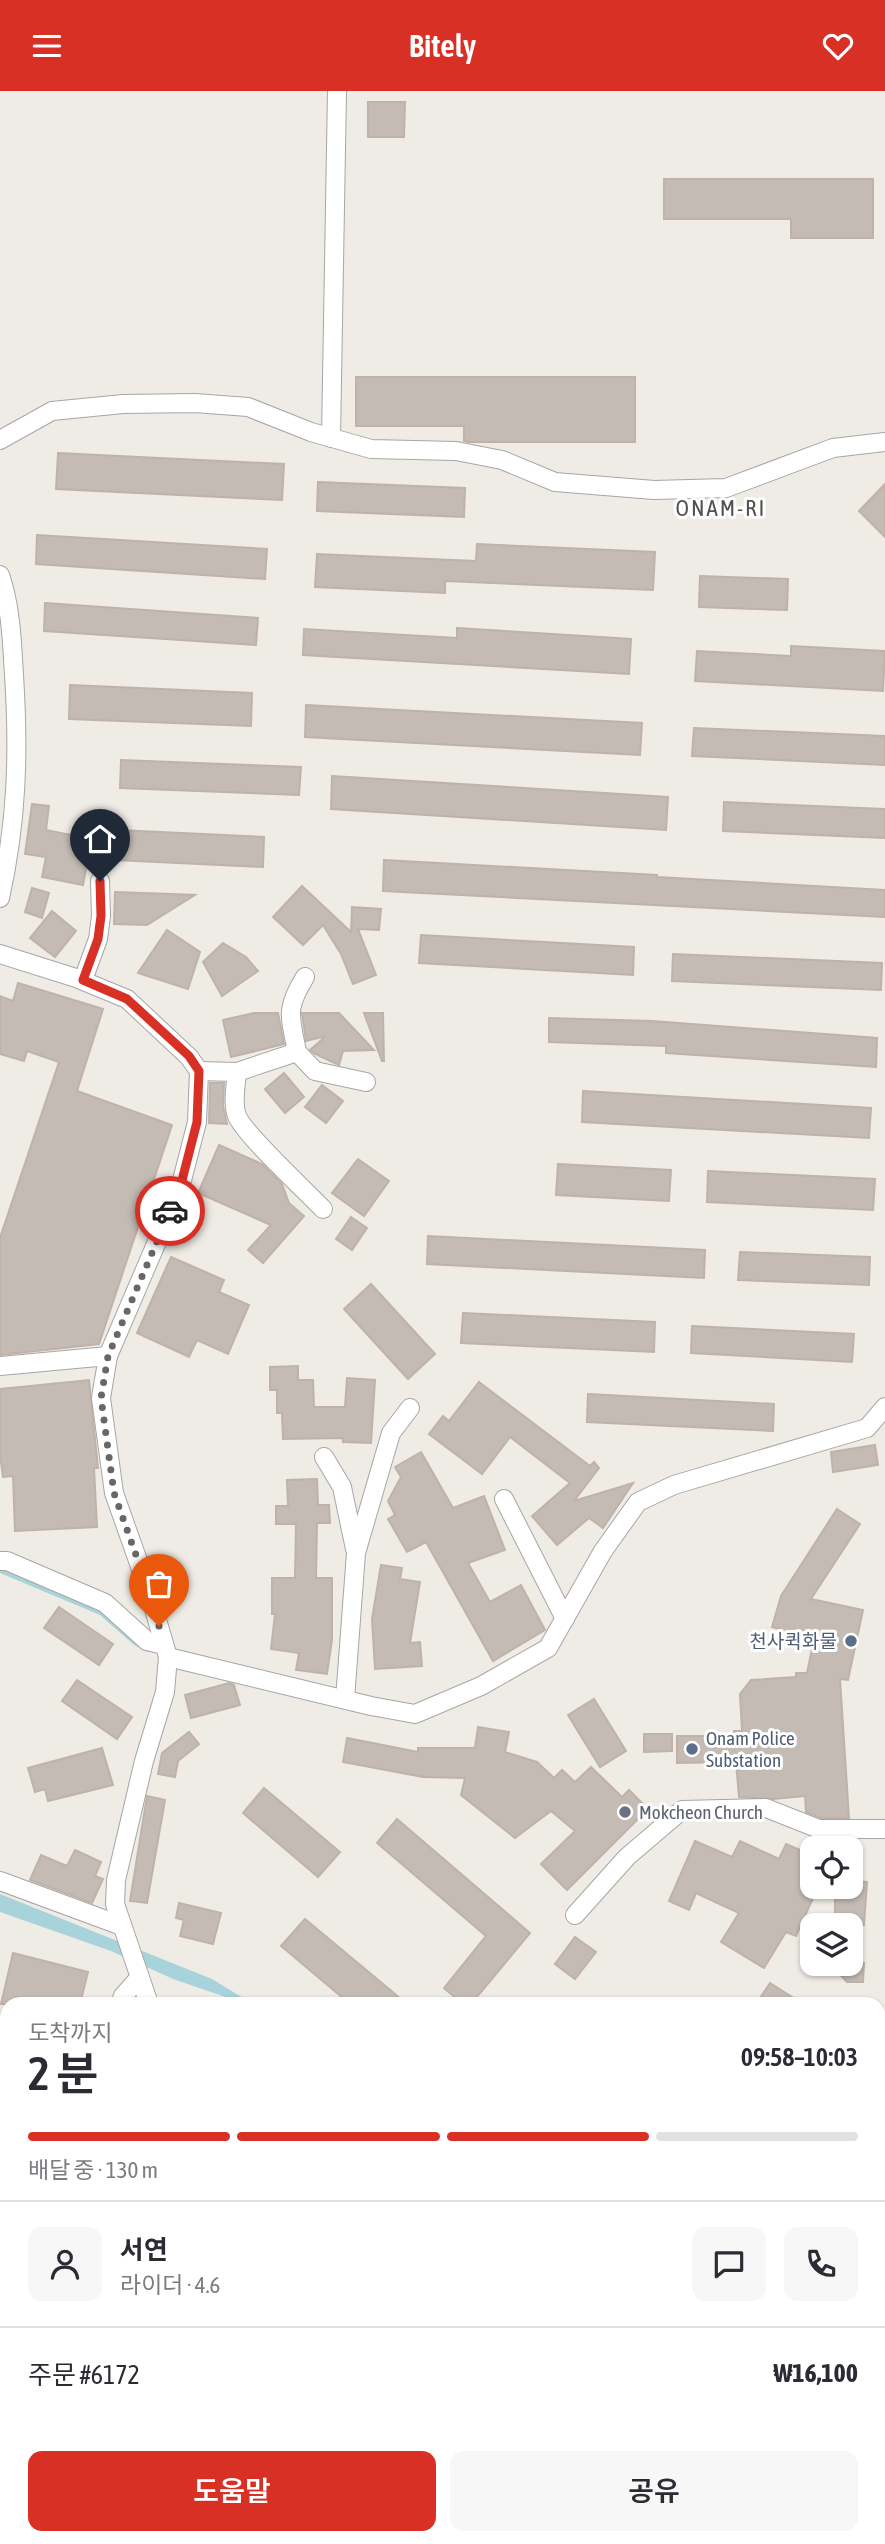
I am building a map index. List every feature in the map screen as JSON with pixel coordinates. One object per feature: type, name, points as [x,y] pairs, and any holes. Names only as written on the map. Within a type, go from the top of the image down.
[{"type":"street","points":[[331,438],[337,91]]},
{"type":"street","points":[[0,440],[52,411],[123,404],[195,403],[248,407],[331,438],[371,449],[456,451],[502,460],[555,482],[654,491],[726,488],[833,448],[885,442]]},
{"type":"street","points":[[0,575],[5,590],[11,637],[18,735],[16,794],[9,858],[0,898]]},
{"type":"street","points":[[83,980],[98,939],[101,916],[100,881]]},
{"type":"street","points":[[0,954],[83,980],[127,999],[189,1056],[199,1071],[197,1122],[180,1188],[108,1356],[101,1398],[114,1493],[148,1589],[166,1651],[165,1692],[144,1761],[116,1880],[115,1904],[147,1997]]},
{"type":"street","points":[[305,977],[291,1000],[291,1019],[297,1052],[315,1071],[366,1082]]},
{"type":"street","points":[[199,1071],[237,1072],[297,1052]]},
{"type":"street","points":[[237,1072],[237,1117],[323,1209]]},
{"type":"street","points":[[0,1366],[108,1356]]},
{"type":"street","points":[[0,1560],[105,1603],[147,1641],[166,1651],[345,1699],[415,1714],[481,1686],[548,1648],[603,1551],[638,1502],[674,1485],[867,1428],[885,1407]]},
{"type":"street","points":[[345,1699],[356,1553],[391,1433],[410,1408]]},
{"type":"street","points":[[324,1457],[342,1487],[356,1553]]},
{"type":"street","points":[[504,1499],[565,1619]]},
{"type":"street","points":[[575,1915],[627,1857],[682,1810],[766,1808],[819,1829],[885,1829]]},
{"type":"street","points":[[0,1881],[122,1926]]},
{"type":"street","points":[[123,1997],[138,1973]]},
{"type":"water","points":[[0,1567],[88,1598],[158,1652],[147,1652],[134,1645],[100,1615],[0,1573]]},
{"type":"water","points":[[0,1894],[212,1979],[242,1997],[226,1997],[173,1979],[111,1951],[0,1912]]},
{"type":"building","points":[[368,102],[405,102],[404,137],[368,137]]},
{"type":"building","points":[[664,179],[873,179],[873,238],[791,238],[791,219],[664,219]]},
{"type":"building","points":[[356,377],[635,377],[635,442],[468,442],[464,441],[464,426],[356,426]]},
{"type":"building","points":[[58,453],[284,464],[282,500],[56,489]]},
{"type":"building","points":[[318,482],[465,488],[464,517],[317,511]]},
{"type":"building","points":[[885,484],[885,537],[859,511]]},
{"type":"building","points":[[37,535],[267,549],[265,579],[36,564]]},
{"type":"building","points":[[477,544],[655,552],[653,590],[445,581],[445,593],[315,587],[317,554],[476,561]]},
{"type":"building","points":[[700,576],[788,579],[787,610],[699,607]]},
{"type":"building","points":[[45,603],[258,618],[256,645],[44,631]]},
{"type":"building","points":[[457,628],[631,639],[629,674],[303,655],[304,629],[457,638]]},
{"type":"building","points":[[791,646],[885,651],[883,691],[695,681],[697,651],[791,656]]},
{"type":"building","points":[[70,685],[252,693],[251,726],[69,719]]},
{"type":"building","points":[[306,705],[642,723],[640,755],[305,737]]},
{"type":"building","points":[[694,728],[885,736],[885,765],[692,756]]},
{"type":"building","points":[[121,760],[301,767],[299,795],[120,788]]},
{"type":"building","points":[[332,776],[668,797],[666,830],[331,809]]},
{"type":"building","points":[[724,802],[885,809],[885,838],[723,831]]},
{"type":"building","points":[[32,804],[49,806],[46,830],[76,836],[87,864],[83,885],[42,877],[46,857],[25,854]]},
{"type":"building","points":[[118,830],[264,837],[263,867],[116,860]]},
{"type":"building","points":[[384,860],[885,890],[885,917],[383,891]]},
{"type":"building","points":[[302,886],[351,932],[352,907],[381,909],[379,930],[358,929],[376,975],[353,984],[341,954],[323,925],[303,945],[273,917]]},
{"type":"building","points":[[32,888],[49,893],[42,918],[25,912]]},
{"type":"building","points":[[115,892],[195,895],[147,925],[114,924]]},
{"type":"building","points":[[52,911],[76,931],[55,957],[30,938]]},
{"type":"building","points":[[167,930],[200,952],[188,989],[138,973]]},
{"type":"building","points":[[421,935],[634,947],[633,975],[419,963]]},
{"type":"building","points":[[223,943],[246,957],[258,971],[222,996],[203,962]]},
{"type":"building","points":[[673,954],[882,963],[881,990],[672,981]]},
{"type":"building","points":[[18,983],[103,1009],[77,1091],[172,1125],[99,1344],[0,1355],[0,1238],[59,1062],[27,1051],[24,1061],[0,1054],[0,996],[13,1001]]},
{"type":"building","points":[[254,1013],[278,1013],[284,1044],[231,1057],[223,1020]]},
{"type":"building","points":[[302,1013],[339,1013],[374,1050],[343,1051],[339,1065],[315,1054],[310,1050],[326,1036],[306,1041]]},
{"type":"building","points":[[364,1013],[383,1013],[384,1061],[382,1061]]},
{"type":"building","points":[[549,1018],[652,1021],[877,1038],[876,1067],[666,1053],[666,1046],[549,1042]]},
{"type":"building","points":[[284,1073],[304,1097],[285,1113],[265,1089]]},
{"type":"building","points":[[210,1083],[224,1083],[223,1106],[227,1124],[209,1123]]},
{"type":"building","points":[[322,1085],[343,1101],[326,1123],[305,1107]]},
{"type":"building","points":[[583,1091],[871,1108],[869,1138],[582,1122]]},
{"type":"building","points":[[219,1145],[262,1164],[282,1184],[289,1203],[304,1216],[263,1263],[248,1250],[271,1225],[198,1193]]},
{"type":"building","points":[[358,1159],[389,1181],[364,1216],[332,1193]]},
{"type":"building","points":[[558,1164],[671,1170],[669,1201],[556,1195]]},
{"type":"building","points":[[708,1171],[875,1179],[873,1210],[707,1202]]},
{"type":"building","points":[[351,1217],[367,1228],[352,1250],[336,1239]]},
{"type":"building","points":[[428,1236],[705,1250],[704,1278],[427,1264]]},
{"type":"building","points":[[740,1252],[870,1257],[869,1285],[738,1280]]},
{"type":"building","points":[[171,1257],[224,1280],[219,1292],[249,1305],[228,1354],[197,1340],[189,1357],[137,1333]]},
{"type":"building","points":[[371,1284],[435,1354],[408,1379],[344,1309]]},
{"type":"building","points":[[463,1313],[655,1322],[654,1352],[461,1343]]},
{"type":"building","points":[[692,1326],[854,1334],[852,1362],[691,1353]]},
{"type":"building","points":[[298,1366],[298,1380],[313,1380],[314,1407],[345,1407],[347,1378],[375,1380],[371,1443],[343,1442],[343,1438],[283,1439],[282,1413],[277,1413],[277,1390],[270,1390],[270,1367]]},
{"type":"building","points":[[89,1380],[98,1468],[94,1468],[97,1527],[15,1531],[13,1476],[3,1477],[0,1454],[0,1389]]},
{"type":"building","points":[[479,1382],[590,1466],[594,1462],[599,1468],[574,1501],[633,1483],[603,1528],[589,1518],[557,1545],[532,1516],[570,1483],[510,1437],[482,1474],[429,1434],[443,1416],[449,1421]]},
{"type":"building","points":[[588,1394],[774,1404],[773,1431],[587,1422]]},
{"type":"building","points":[[875,1445],[878,1465],[833,1472],[831,1452]]},
{"type":"building","points":[[421,1452],[453,1508],[484,1496],[505,1550],[468,1563],[490,1602],[521,1585],[545,1630],[493,1661],[426,1542],[407,1552],[388,1519],[395,1515],[388,1501],[401,1477],[395,1467]]},
{"type":"building","points":[[317,1479],[318,1505],[329,1505],[330,1523],[317,1523],[316,1578],[332,1578],[332,1640],[327,1674],[296,1670],[299,1653],[271,1649],[275,1614],[272,1614],[272,1578],[295,1578],[296,1524],[276,1524],[276,1506],[288,1506],[287,1480]]},
{"type":"building","points":[[837,1509],[860,1524],[811,1599],[863,1610],[848,1680],[840,1679],[849,1818],[821,1818],[806,1812],[805,1796],[773,1799],[739,1797],[736,1762],[677,1763],[677,1736],[734,1736],[734,1731],[742,1731],[740,1694],[751,1680],[796,1677],[796,1673],[807,1673],[814,1639],[772,1627],[781,1596]]},
{"type":"building","points":[[381,1565],[402,1568],[400,1579],[420,1582],[410,1643],[420,1642],[422,1666],[375,1669],[372,1619]]},
{"type":"building","points":[[59,1607],[113,1644],[99,1665],[44,1628]]},
{"type":"building","points":[[77,1680],[132,1717],[117,1739],[62,1701]]},
{"type":"building","points":[[229,1683],[234,1685],[240,1705],[191,1718],[185,1695]]},
{"type":"building","points":[[594,1699],[626,1751],[600,1767],[568,1715]]},
{"type":"building","points":[[478,1727],[509,1732],[505,1752],[537,1762],[554,1778],[562,1770],[575,1782],[591,1767],[622,1797],[629,1790],[648,1809],[567,1890],[541,1864],[575,1831],[551,1811],[515,1838],[461,1795],[465,1778],[423,1777],[343,1762],[347,1738],[418,1752],[418,1748],[475,1748]]},
{"type":"building","points":[[189,1732],[199,1744],[178,1761],[175,1777],[158,1774],[162,1753]]},
{"type":"building","points":[[644,1734],[672,1734],[672,1751],[644,1752]]},
{"type":"building","points":[[102,1748],[113,1785],[48,1801],[45,1789],[35,1792],[28,1768]]},
{"type":"building","points":[[264,1788],[340,1852],[318,1877],[243,1813]]},
{"type":"building","points":[[147,1796],[165,1800],[147,1903],[130,1901]]},
{"type":"building","points":[[397,1819],[530,1933],[477,1997],[455,1997],[444,1988],[486,1936],[377,1843]]},
{"type":"building","points":[[695,1841],[732,1857],[740,1841],[779,1859],[786,1844],[800,1850],[800,1899],[813,1899],[806,1913],[800,1913],[800,1927],[796,1936],[786,1932],[764,1968],[721,1942],[739,1913],[696,1893],[689,1910],[669,1901]]},
{"type":"building","points":[[75,1850],[101,1862],[95,1876],[103,1879],[92,1903],[30,1880],[41,1855],[67,1866]]},
{"type":"building","points":[[863,1882],[867,1882],[864,1925],[863,1913],[835,1913],[835,1899],[863,1899]]},
{"type":"building","points":[[179,1903],[221,1913],[213,1944],[180,1936],[184,1920],[176,1918]]},
{"type":"building","points":[[305,1919],[399,1997],[342,1997],[281,1946]]},
{"type":"building","points":[[575,1937],[596,1952],[575,1979],[555,1964]]},
{"type":"building","points":[[13,1953],[88,1972],[82,1997],[3,1997]]},
{"type":"building","points":[[864,1963],[863,1982],[847,1982],[841,1976],[863,1976]]},
{"type":"building","points":[[770,1983],[792,1997],[761,1997]]},
{"type":"way so far","points":[[159,1626],[114,1493],[101,1398],[108,1356],[170,1211]]},
{"type":"place","name":"천사퀵화물","points":[[851,1641]]},
{"type":"place","name":"Onam Police Substation","points":[[692,1749]]},
{"type":"place","name":"Mokcheon Church","points":[[625,1812]]},
{"type":"district","name":"ONAM-RI","points":[[721,508]]},
{"type":"route","points":[[100,881],[101,916],[98,939],[83,980],[127,999],[189,1056],[199,1071],[197,1122],[180,1188],[170,1211]]}]
